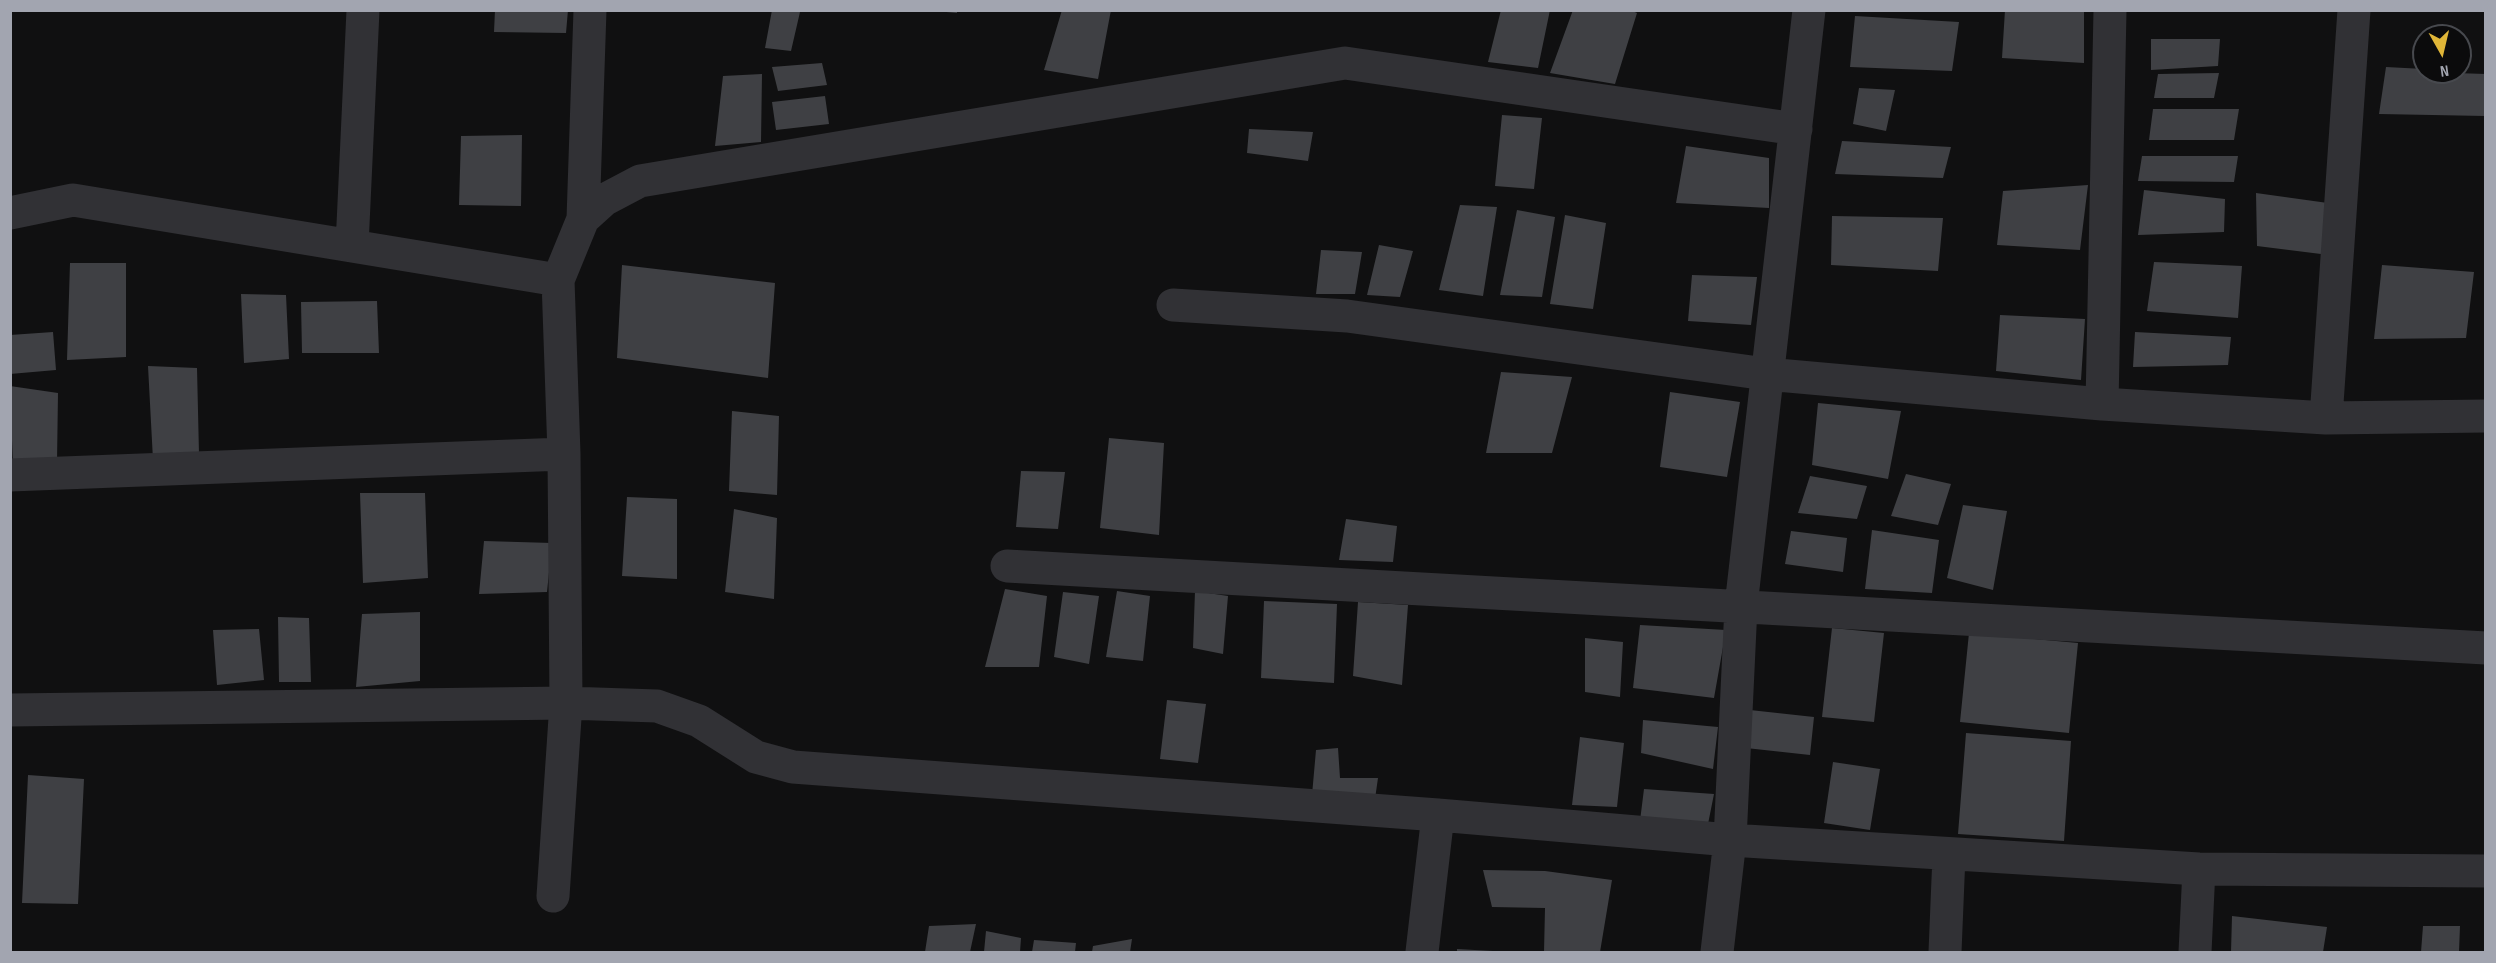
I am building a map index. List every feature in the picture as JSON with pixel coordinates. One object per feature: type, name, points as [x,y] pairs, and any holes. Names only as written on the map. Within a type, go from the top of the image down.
[{"type":"street","points":[[352,246],[363,10]]},
{"type":"street","points":[[553,896],[566,703],[564,454],[558,280],[583,219],[590,10]]},
{"type":"street","points":[[1717,952],[1730,840],[1741,606],[1809,10]]},
{"type":"street","points":[[2102,404],[2110,10]]},
{"type":"street","points":[[2326,418],[2354,10]]},
{"type":"street","points":[[583,219],[604,200],[640,181],[1346,63],[1796,129]]},
{"type":"street","points":[[10,213],[73,200],[558,280]]},
{"type":"street","points":[[1173,305],[1347,316],[1766,374],[2102,404],[2326,418],[2486,416]]},
{"type":"street","points":[[10,475],[564,454]]},
{"type":"street","points":[[1007,566],[2486,648]]},
{"type":"street","points":[[10,710],[566,703],[657,706],[699,721],[756,757],[793,767],[1949,855],[2199,869],[2486,871]]},
{"type":"street","points":[[1422,952],[1438,815]]},
{"type":"street","points":[[1945,952],[1949,855]]},
{"type":"street","points":[[2194,952],[2199,869]]},
{"type":"building","points":[[495,10],[568,10],[566,33],[494,32]]},
{"type":"building","points":[[772,10],[800,12],[791,51],[765,48]]},
{"type":"building","points":[[925,10],[957,10],[957,13]]},
{"type":"building","points":[[1062,10],[1111,10],[1098,79],[1044,70]]},
{"type":"building","points":[[1501,10],[1550,10],[1538,68],[1488,62]]},
{"type":"building","points":[[1573,10],[1630,10],[1637,13],[1615,84],[1550,73]]},
{"type":"building","points":[[2005,10],[2084,10],[2084,63],[2002,58]]},
{"type":"building","points":[[1855,16],[1959,22],[1952,71],[1850,67]]},
{"type":"building","points":[[2151,39],[2220,39],[2218,66],[2151,70]]},
{"type":"building","points":[[822,63],[827,85],[778,91],[772,67]]},
{"type":"building","points":[[2386,67],[2412,68],[2412,84],[2472,84],[2472,74],[2486,74],[2485,116],[2379,114]]},
{"type":"building","points":[[2219,73],[2214,98],[2154,98],[2158,74]]},
{"type":"building","points":[[762,74],[761,142],[715,146],[723,76]]},
{"type":"building","points":[[1859,88],[1895,90],[1886,131],[1853,124]]},
{"type":"building","points":[[825,96],[829,124],[776,130],[772,102]]},
{"type":"building","points":[[2153,109],[2239,109],[2234,140],[2149,140]]},
{"type":"building","points":[[1502,115],[1542,118],[1534,189],[1495,186]]},
{"type":"building","points":[[1249,129],[1313,132],[1308,161],[1247,153]]},
{"type":"building","points":[[522,135],[521,206],[459,205],[461,136]]},
{"type":"building","points":[[1842,141],[1951,147],[1943,178],[1835,174]]},
{"type":"building","points":[[1686,146],[1769,158],[1769,208],[1676,203]]},
{"type":"building","points":[[2142,156],[2238,156],[2234,182],[2138,181]]},
{"type":"building","points":[[2088,185],[2080,250],[1997,245],[2003,191]]},
{"type":"building","points":[[2144,190],[2225,199],[2224,232],[2138,235]]},
{"type":"building","points":[[2256,193],[2335,204],[2329,255],[2257,246]]},
{"type":"building","points":[[1460,205],[1497,207],[1483,296],[1439,290]]},
{"type":"building","points":[[1517,210],[1555,217],[1542,297],[1500,295]]},
{"type":"building","points":[[1565,215],[1606,223],[1593,309],[1550,304]]},
{"type":"building","points":[[1832,216],[1943,218],[1938,271],[1831,265]]},
{"type":"building","points":[[1379,245],[1413,251],[1400,297],[1367,295]]},
{"type":"building","points":[[1321,250],[1362,252],[1355,294],[1316,294]]},
{"type":"building","points":[[2154,262],[2242,266],[2238,318],[2147,311]]},
{"type":"building","points":[[70,263],[126,263],[126,357],[67,360]]},
{"type":"building","points":[[622,265],[775,283],[768,378],[617,358]]},
{"type":"building","points":[[2382,265],[2474,272],[2466,338],[2374,339]]},
{"type":"building","points":[[1692,275],[1757,277],[1751,325],[1688,321]]},
{"type":"building","points":[[241,294],[286,295],[289,359],[244,363]]},
{"type":"building","points":[[377,301],[379,353],[302,353],[301,302]]},
{"type":"building","points":[[2000,315],[2085,319],[2081,380],[1996,371]]},
{"type":"building","points":[[53,332],[56,370],[10,374],[10,335]]},
{"type":"building","points":[[2135,332],[2231,337],[2228,365],[2133,367]]},
{"type":"building","points":[[148,366],[197,368],[199,454],[153,460]]},
{"type":"building","points":[[1501,372],[1572,377],[1552,453],[1486,453]]},
{"type":"building","points":[[10,386],[58,393],[57,462],[13,468]]},
{"type":"building","points":[[1670,392],[1740,402],[1727,477],[1660,467]]},
{"type":"building","points":[[1818,403],[1901,411],[1888,479],[1812,465]]},
{"type":"building","points":[[732,411],[779,416],[777,495],[729,491]]},
{"type":"building","points":[[1109,438],[1164,443],[1159,535],[1100,528]]},
{"type":"building","points":[[1021,471],[1065,472],[1058,529],[1016,527]]},
{"type":"building","points":[[1906,474],[1951,484],[1938,525],[1891,516]]},
{"type":"building","points":[[1810,476],[1867,486],[1857,519],[1798,513]]},
{"type":"building","points":[[360,493],[425,493],[428,578],[363,583]]},
{"type":"building","points":[[627,497],[677,499],[677,579],[622,576]]},
{"type":"building","points":[[1963,505],[2007,511],[1993,590],[1947,578]]},
{"type":"building","points":[[734,509],[777,518],[774,599],[725,592]]},
{"type":"building","points":[[1346,519],[1397,526],[1393,562],[1339,560]]},
{"type":"building","points":[[1872,530],[1939,540],[1932,593],[1865,589]]},
{"type":"building","points":[[1791,531],[1847,538],[1843,572],[1785,564]]},
{"type":"building","points":[[484,541],[552,543],[547,592],[479,594]]},
{"type":"building","points":[[1005,589],[1047,596],[1039,667],[985,667]]},
{"type":"building","points":[[1117,591],[1150,596],[1143,661],[1106,657]]},
{"type":"building","points":[[1195,591],[1228,596],[1223,654],[1193,648]]},
{"type":"building","points":[[1063,592],[1099,596],[1089,664],[1054,657]]},
{"type":"building","points":[[1264,601],[1337,604],[1334,683],[1261,678]]},
{"type":"building","points":[[1358,602],[1408,605],[1402,685],[1353,676]]},
{"type":"building","points":[[420,612],[420,681],[356,687],[362,614]]},
{"type":"building","points":[[278,617],[309,618],[311,682],[279,682]]},
{"type":"building","points":[[1640,625],[1726,630],[1714,698],[1633,688]]},
{"type":"building","points":[[1832,628],[1884,633],[1874,722],[1822,717]]},
{"type":"building","points":[[259,629],[264,680],[217,685],[213,630]]},
{"type":"building","points":[[1969,633],[2078,643],[2069,733],[1960,722]]},
{"type":"building","points":[[1585,638],[1623,642],[1620,697],[1585,692]]},
{"type":"building","points":[[1167,700],[1206,704],[1198,763],[1160,759]]},
{"type":"building","points":[[1750,710],[1814,717],[1810,755],[1746,748]]},
{"type":"building","points":[[1643,720],[1718,727],[1713,769],[1641,753]]},
{"type":"building","points":[[1966,733],[2071,741],[2064,841],[1958,834]]},
{"type":"building","points":[[1580,737],[1624,743],[1617,807],[1572,805]]},
{"type":"building","points":[[1338,748],[1340,778],[1378,778],[1375,799],[1312,795],[1316,750]]},
{"type":"building","points":[[1833,762],[1880,769],[1870,830],[1824,823]]},
{"type":"building","points":[[28,775],[84,779],[78,904],[22,903]]},
{"type":"building","points":[[1644,789],[1714,794],[1706,834],[1639,829]]},
{"type":"building","points":[[1483,870],[1545,871],[1612,880],[1600,952],[1544,952],[1545,908],[1492,907]]},
{"type":"building","points":[[2232,916],[2327,927],[2323,952],[2231,952]]},
{"type":"building","points":[[976,924],[970,952],[925,952],[929,926]]},
{"type":"building","points":[[2423,926],[2460,926],[2459,952],[2421,952]]},
{"type":"building","points":[[986,931],[1021,938],[1020,952],[984,952]]},
{"type":"building","points":[[1132,939],[1130,952],[1092,952],[1093,946]]},
{"type":"building","points":[[1034,940],[1076,943],[1075,952],[1032,952]]},
{"type":"building","points":[[1457,949],[1493,951],[1493,952],[1457,952]]}]
